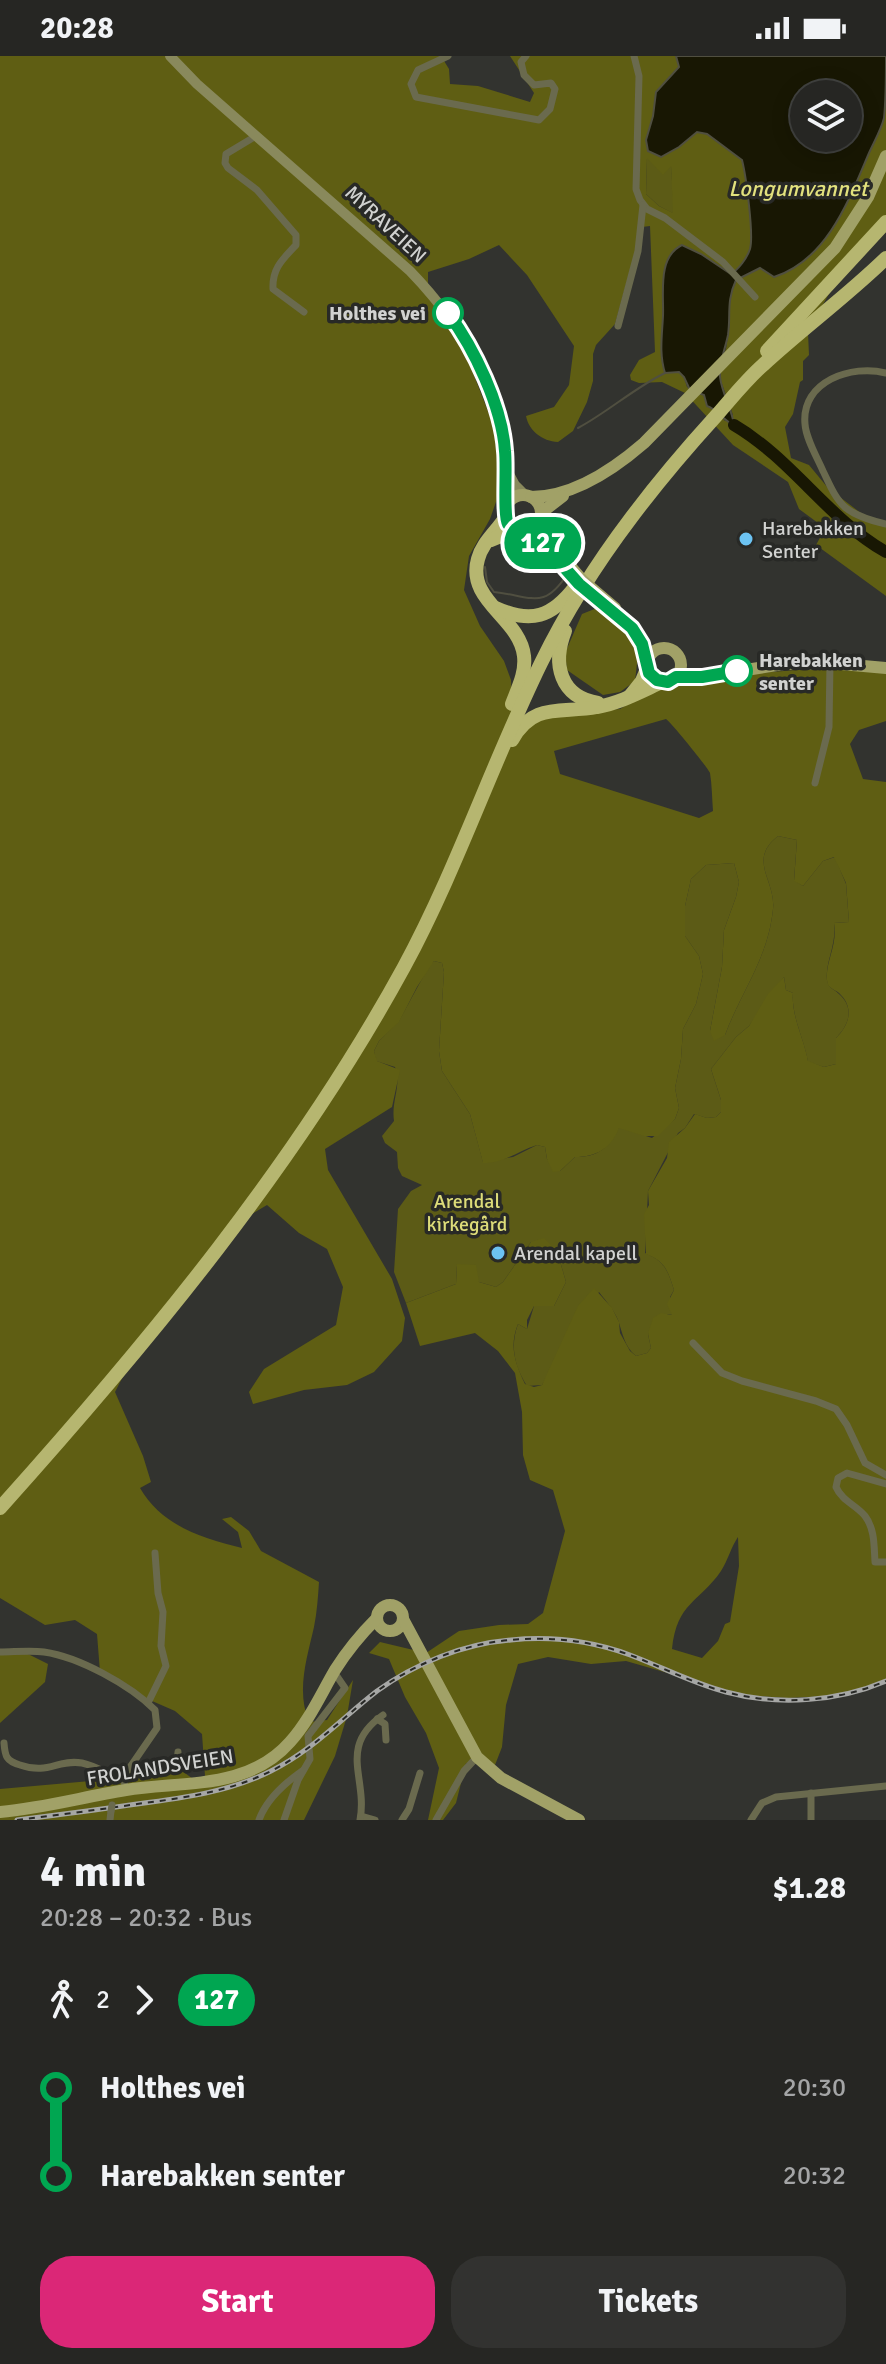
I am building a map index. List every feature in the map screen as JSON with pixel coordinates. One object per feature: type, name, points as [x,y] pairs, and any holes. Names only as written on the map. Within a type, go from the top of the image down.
[{"type":"highway","points":[[501,733],[548,639],[626,514],[886,222]]},
{"type":"highway","points":[[738,388],[886,258]]},
{"type":"highway","points":[[0,1498],[46,1447],[295,1129],[339,1064],[391,975],[425,908],[523,677],[524,655],[519,638],[481,591],[477,577],[477,561],[506,510]]},
{"type":"highway","points":[[487,542],[520,530]]},
{"type":"highway","points":[[494,607],[518,616],[546,613],[561,604],[592,569]]},
{"type":"highway","points":[[592,569],[561,641],[558,663],[562,679],[572,693],[588,701],[606,704]]},
{"type":"highway","points":[[0,1508],[79,1420],[204,1263],[301,1136],[345,1068],[405,965],[449,876],[542,661],[592,569]]},
{"type":"highway","points":[[629,697],[642,681],[647,665]]},
{"type":"highway","points":[[486,790],[516,733],[530,719],[554,710],[597,707],[669,680]]},
{"type":"main road","name":"MYRAVEIEN","points":[[170,56],[197,84],[335,202],[432,293],[463,334],[480,369],[502,431],[506,510]]},
{"type":"main road","points":[[747,342],[846,233],[868,197],[886,156]]},
{"type":"main road","points":[[520,530],[540,517],[560,497],[624,464],[665,424],[838,250],[864,211],[886,167]]},
{"type":"main road","points":[[665,424],[629,456],[601,474],[562,492],[515,497],[506,510],[520,530],[539,539],[636,633],[652,677],[669,680],[783,664],[830,663],[886,668]]},
{"type":"main road","name":"MYRAVEIEN","points":[[506,467],[515,485],[528,496]]},
{"type":"main road","points":[[528,496],[539,505],[543,533],[556,555]]},
{"type":"main road","points":[[613,610],[660,648],[673,650],[681,661],[713,674]]},
{"type":"main road","points":[[647,665],[652,653],[660,648]]},
{"type":"main road","points":[[669,680],[681,670],[681,661]]},
{"type":"main road","points":[[416,1648],[380,1626],[377,1618],[381,1609],[390,1605],[400,1610],[416,1648],[477,1757],[501,1778],[579,1820]]},
{"type":"main road","name":"FROLANDSVEIEN","points":[[0,1812],[115,1800],[217,1781],[254,1770],[291,1741],[334,1672],[377,1618]]},
{"type":"main road","points":[[357,1641],[399,1627],[403,1619]]},
{"type":"street","points":[[448,56],[418,70],[411,84],[416,97],[539,120],[550,109],[554,85],[534,85],[524,75],[521,62],[526,56]]},
{"type":"street","points":[[636,58],[639,76],[636,189],[643,205],[738,276],[755,297]]},
{"type":"street","points":[[256,136],[226,154],[225,163],[257,190],[296,235],[296,245],[275,268],[273,289],[304,312]]},
{"type":"street","points":[[618,326],[638,251],[643,205]]},
{"type":"street","points":[[886,373],[857,370],[834,377],[811,398],[805,426],[830,486],[844,507],[886,524]]},
{"type":"street","points":[[815,783],[829,727],[830,663]]},
{"type":"street","points":[[693,1343],[722,1373],[836,1409],[865,1463],[886,1475]]},
{"type":"street","points":[[886,1484],[847,1473],[838,1478],[836,1487],[842,1497],[865,1516],[870,1526],[875,1562],[886,1562]]},
{"type":"street","points":[[148,1703],[166,1666],[161,1646],[163,1612],[158,1593],[155,1553]]},
{"type":"street","points":[[0,1652],[55,1655],[104,1675],[148,1703],[157,1716],[157,1728],[130,1769],[115,1800]]},
{"type":"street","points":[[284,1820],[310,1759],[308,1736],[345,1688],[334,1672]]},
{"type":"street","points":[[375,1820],[360,1818],[362,1793],[356,1753],[358,1743],[380,1717],[385,1724],[386,1740]]},
{"type":"street","name":"FROLANDSVEIEN","points":[[4,1743],[8,1760],[29,1768],[43,1770],[64,1763],[80,1763],[115,1800]]},
{"type":"street","points":[[130,1769],[168,1770],[177,1763],[178,1752]]},
{"type":"street","points":[[436,1820],[464,1771],[477,1757]]},
{"type":"street","points":[[259,1820],[266,1806],[290,1779],[304,1770]]},
{"type":"street","points":[[402,1820],[409,1809],[420,1773]]},
{"type":"street","points":[[751,1820],[757,1808],[767,1800],[791,1794],[886,1786]]},
{"type":"street","points":[[811,1793],[811,1820]]},
{"type":"green space","points":[[647,156],[671,164],[674,214],[646,194]]},
{"type":"green space","name":"Arendal kirkegård","points":[[778,836],[797,840],[794,880],[803,886],[823,861],[835,857],[846,884],[849,922],[834,923],[827,973],[829,985],[844,999],[849,1011],[847,1022],[836,1038],[836,1064],[824,1067],[808,1062],[794,1010],[793,993],[786,990],[784,977],[749,1026],[736,1037],[711,1069],[721,1100],[721,1112],[716,1117],[707,1118],[694,1114],[678,1133],[648,1191],[645,1253],[657,1259],[667,1272],[674,1290],[670,1297],[673,1315],[666,1314],[648,1334],[651,1348],[647,1353],[636,1356],[626,1344],[618,1320],[599,1292],[542,1385],[527,1386],[519,1371],[514,1340],[518,1324],[527,1329],[534,1306],[554,1306],[566,1282],[557,1251],[531,1242],[503,1282],[496,1287],[479,1282],[457,1265],[456,1284],[406,1303],[394,1272],[398,1209],[411,1191],[422,1185],[402,1176],[397,1152],[385,1143],[382,1136],[394,1121],[397,1074],[395,1067],[376,1061],[374,1051],[379,1041],[399,1021],[429,966],[434,961],[442,963],[439,1051],[442,1071],[470,1114],[483,1162],[513,1157],[537,1145],[545,1147],[547,1159],[560,1171],[575,1157],[602,1150],[619,1127],[652,1138],[675,1119],[679,1108],[675,1088],[683,1029],[696,1004],[703,974],[699,956],[685,936],[685,906],[691,879],[706,865],[734,863],[739,882],[724,930],[722,967],[710,1031],[725,1035],[766,944],[773,899],[764,862],[769,845]]},
{"type":"shaded area","points":[[0,56],[441,56],[449,69],[450,84],[478,86],[530,102],[534,93],[510,56],[676,56],[679,67],[656,92],[646,140],[679,147],[697,132],[707,134],[742,160],[747,191],[751,242],[747,256],[737,269],[731,274],[701,254],[663,279],[663,311],[678,372],[684,377],[687,387],[704,395],[725,421],[733,415],[721,381],[720,364],[726,349],[730,322],[727,309],[735,280],[833,229],[853,192],[884,118],[886,94],[886,233],[882,227],[830,292],[812,324],[808,333],[809,355],[803,361],[803,380],[793,414],[785,427],[791,458],[809,465],[828,488],[862,514],[886,522],[886,596],[816,545],[822,534],[818,523],[799,509],[788,482],[733,445],[685,393],[662,382],[639,383],[631,380],[630,375],[639,360],[655,352],[650,226],[642,227],[615,324],[596,345],[593,381],[587,402],[573,431],[558,442],[537,434],[526,416],[554,407],[569,385],[574,346],[527,275],[499,245],[469,259],[428,272],[428,287],[468,360],[498,437],[504,479],[490,519],[469,556],[464,590],[480,626],[504,661],[511,680],[513,722],[551,714],[620,709],[650,691],[683,679],[796,670],[886,670],[886,721],[859,730],[850,744],[863,779],[886,782],[886,1680],[869,1688],[829,1696],[787,1698],[744,1695],[626,1661],[591,1664],[548,1657],[518,1664],[506,1705],[502,1747],[495,1765],[466,1763],[456,1803],[443,1820],[428,1820],[439,1768],[426,1733],[405,1697],[389,1659],[369,1653],[380,1642],[426,1653],[459,1631],[528,1624],[543,1613],[565,1531],[553,1490],[530,1480],[523,1455],[522,1412],[515,1373],[498,1351],[475,1333],[420,1346],[406,1303],[456,1284],[457,1264],[476,1265],[479,1282],[496,1287],[503,1282],[531,1242],[544,1238],[557,1251],[566,1282],[554,1306],[534,1306],[527,1320],[527,1329],[518,1324],[514,1354],[525,1384],[534,1387],[542,1385],[578,1306],[594,1288],[612,1308],[630,1351],[636,1356],[647,1353],[651,1348],[648,1334],[653,1318],[661,1313],[672,1315],[667,1304],[674,1290],[665,1268],[646,1254],[644,1214],[649,1205],[648,1191],[667,1158],[669,1142],[695,1114],[707,1118],[716,1117],[721,1112],[721,1100],[711,1069],[736,1037],[749,1026],[768,994],[784,977],[786,990],[793,993],[794,1010],[808,1061],[824,1067],[836,1064],[836,1038],[847,1022],[849,1010],[839,993],[828,985],[827,973],[834,923],[849,922],[846,883],[834,857],[823,861],[803,886],[794,881],[797,840],[778,836],[769,845],[764,862],[773,899],[766,944],[725,1035],[714,1041],[710,1031],[722,967],[724,930],[739,882],[734,863],[706,865],[691,879],[685,906],[685,936],[699,956],[703,974],[696,1004],[683,1029],[675,1088],[679,1108],[675,1119],[658,1136],[644,1136],[619,1128],[612,1141],[602,1150],[575,1157],[560,1171],[553,1172],[545,1147],[537,1145],[505,1159],[483,1163],[470,1114],[442,1071],[439,1051],[444,972],[442,963],[434,961],[399,1022],[379,1041],[374,1051],[377,1061],[400,1070],[392,1107],[325,1149],[328,1170],[392,1279],[405,1318],[402,1341],[374,1372],[347,1385],[304,1390],[253,1404],[249,1392],[264,1369],[336,1325],[343,1287],[327,1249],[299,1233],[267,1205],[237,1223],[134,1355],[115,1392],[151,1482],[140,1488],[160,1512],[198,1535],[242,1548],[238,1532],[222,1519],[231,1517],[249,1531],[261,1551],[319,1582],[303,1686],[309,1722],[327,1720],[353,1680],[347,1716],[335,1756],[304,1820],[0,1820],[0,1789],[113,1779],[135,1767],[165,1758],[197,1782],[205,1776],[202,1734],[175,1711],[136,1694],[100,1672],[97,1634],[75,1620],[45,1625],[0,1598]],"holes":[[[647,158],[663,175],[671,166],[673,213],[646,194]],[[666,719],[710,773],[713,811],[699,818],[560,774],[554,751]],[[738,1537],[739,1566],[730,1622],[725,1624],[718,1641],[702,1658],[672,1649],[684,1612],[721,1571]]]},
{"type":"shaded area","points":[[597,608],[616,619],[639,646],[635,681],[620,692],[603,695],[567,670],[565,653],[582,614]]},
{"type":"shaded area","points":[[0,1649],[26,1653],[48,1664],[45,1682],[0,1723]]},
{"type":"water","name":"Longumvannet","points":[[676,56],[886,56],[883,122],[834,226],[822,243],[792,269],[774,277],[760,268],[736,280],[720,372],[734,425],[707,406],[704,395],[690,390],[679,372],[665,373],[661,345],[665,267],[674,251],[682,245],[731,274],[745,260],[750,249],[749,205],[742,160],[707,134],[697,132],[661,157],[648,151],[646,140],[656,92],[679,67]]},
{"type":"waterway","points":[[578,428],[665,373]]},
{"type":"waterway","points":[[734,425],[774,455],[865,539],[886,552]]},
{"type":"waterway","points":[[573,564],[576,555]]},
{"type":"waterway","points":[[485,567],[487,582],[494,592],[528,598],[552,593],[568,573]]},
{"type":"railway","points":[[17,1820],[189,1796],[255,1778],[300,1754],[377,1691],[408,1672],[441,1656],[493,1642],[541,1639],[586,1643],[616,1650],[713,1688],[766,1699],[807,1700],[848,1694],[886,1681]]},
{"type":"bus line","name":"127","points":[[448,313],[476,359],[502,431],[508,497],[504,515],[508,524],[539,539],[579,584],[632,628],[642,644],[652,677],[668,682],[676,677],[702,677],[737,671]]},
{"type":"place","name":"Holthes vei","points":[[448,313]]},
{"type":"place","name":"Harebakken Senter","points":[[746,539]]},
{"type":"place","name":"Harebakken senter","points":[[737,671]]},
{"type":"place","name":"Arendal kapell","points":[[498,1253]]}]
